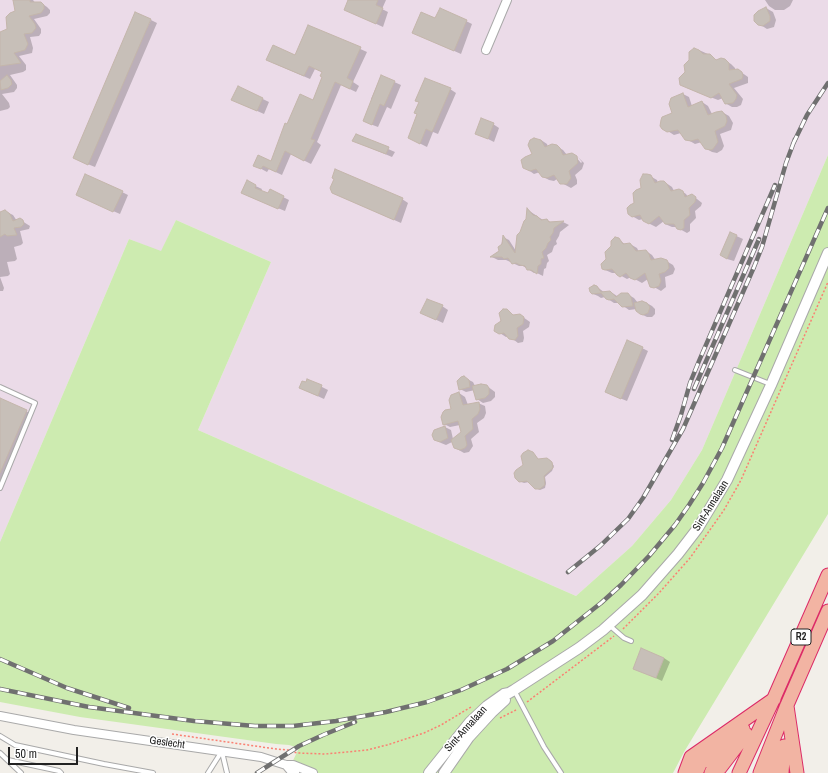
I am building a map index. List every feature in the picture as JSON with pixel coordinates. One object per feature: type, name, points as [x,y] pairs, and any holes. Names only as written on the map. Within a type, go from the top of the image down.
[{"type":"highway","name":"R2","points":[[739,773],[828,575]]},
{"type":"highway","name":"R2","points":[[760,773],[787,705],[828,611]]},
{"type":"highway","name":"R2","points":[[696,773],[702,760],[774,698]]},
{"type":"highway","name":"R2","points":[[703,773],[708,762],[774,698]]},
{"type":"highway","name":"R2","points":[[711,773],[714,766],[774,698]]},
{"type":"highway","name":"R2","points":[[718,773],[720,768],[774,698]]},
{"type":"highway","name":"R2","points":[[725,773],[774,698]]},
{"type":"highway","name":"R2","points":[[732,773],[774,698]]},
{"type":"highway","name":"R2","points":[[746,773],[774,698]]},
{"type":"highway","points":[[685,773],[692,757],[774,698]]},
{"type":"highway","name":"R2","points":[[754,773],[787,705]]},
{"type":"highway","name":"R2","points":[[765,773],[787,705]]},
{"type":"highway","name":"R2","points":[[771,773],[787,705]]},
{"type":"highway","name":"R2","points":[[776,773],[787,705]]},
{"type":"highway","name":"R2","points":[[782,773],[787,705]]},
{"type":"highway","name":"R2","points":[[786,773],[787,705]]},
{"type":"highway","name":"R2","points":[[787,705],[791,773]]},
{"type":"highway","points":[[787,705],[797,773]]},
{"type":"street","points":[[486,50],[507,0]]},
{"type":"street","name":"Sint-Annalaan","points":[[444,773],[489,709],[504,694],[511,692],[579,648],[609,625],[642,595],[678,554],[698,528],[727,480],[828,253]]},
{"type":"street","name":"Sint-Annalaan","points":[[429,773],[470,722],[489,709]]},
{"type":"street","name":"Geslecht","points":[[0,716],[74,730],[261,758],[286,765],[293,765],[313,773]]},
{"type":"street","name":"Geslecht","points":[[286,765],[295,773]]},
{"type":"lane","points":[[735,370],[771,384]]},
{"type":"lane","points":[[0,387],[35,402],[0,488]]},
{"type":"lane","points":[[609,625],[624,638],[631,641]]},
{"type":"lane","points":[[511,692],[522,706],[544,747],[561,773]]},
{"type":"lane","points":[[0,736],[15,745],[153,773]]},
{"type":"lane","points":[[208,773],[222,751]]},
{"type":"lane","points":[[222,751],[227,773]]},
{"type":"lane","points":[[0,753],[21,773]]},
{"type":"lane","points":[[8,760],[60,771],[61,773]]},
{"type":"path","points":[[170,734],[288,750],[297,753],[325,754],[367,750],[403,740],[441,725],[479,702],[484,702],[489,709],[500,718],[522,706],[618,633],[658,594],[690,558],[724,510],[741,480],[828,282]]},
{"type":"shaded area","points":[[0,0],[828,0],[828,155],[702,450],[671,500],[632,546],[576,596],[198,430],[271,262],[176,220],[161,252],[129,239],[0,542]]},
{"type":"green space","points":[[828,155],[828,514],[684,752],[673,773],[287,773],[299,748],[289,745],[80,717],[0,702],[0,542],[129,239],[161,251],[176,220],[271,262],[198,430],[576,596],[632,546],[671,500],[702,450]]},
{"type":"building","points":[[13,0],[30,0],[30,2],[41,2],[44,5],[44,9],[41,13],[29,16],[36,28],[32,33],[24,34],[28,44],[25,50],[14,53],[21,63],[0,66],[0,32],[7,29],[6,17],[15,11]]},
{"type":"building","points":[[348,0],[378,0],[376,5],[383,8],[376,24],[344,10]]},
{"type":"building","points":[[766,7],[770,16],[770,21],[763,26],[758,25],[754,21],[754,15]]},
{"type":"building","points":[[440,8],[467,20],[454,51],[412,33],[421,12],[435,18]]},
{"type":"building","points":[[135,12],[151,19],[88,165],[73,158]]},
{"type":"building","points":[[308,25],[361,47],[347,78],[353,81],[350,89],[335,82],[311,139],[315,140],[304,161],[285,151],[276,172],[263,166],[261,169],[253,166],[258,155],[271,161],[285,123],[287,124],[300,94],[313,100],[322,77],[320,76],[322,72],[309,66],[304,76],[266,60],[273,45],[295,55]]},
{"type":"building","points":[[694,48],[703,54],[710,54],[716,60],[721,58],[725,59],[729,63],[729,70],[738,69],[742,72],[742,79],[729,84],[737,95],[733,103],[725,104],[719,93],[711,98],[680,85],[679,78],[685,72],[684,65],[689,60],[689,52]]},
{"type":"building","points":[[7,75],[12,84],[8,88],[1,90],[0,81]]},
{"type":"building","points":[[381,75],[395,81],[384,106],[380,104],[372,125],[363,121]]},
{"type":"building","points":[[425,78],[451,88],[432,132],[426,129],[420,144],[408,138],[417,114],[414,113],[419,102],[415,101]]},
{"type":"building","points":[[238,86],[263,98],[257,111],[231,100]]},
{"type":"building","points":[[683,93],[688,107],[702,101],[708,115],[722,111],[726,116],[727,121],[725,126],[715,131],[718,142],[713,149],[705,149],[698,139],[691,141],[685,140],[678,130],[667,132],[660,126],[662,117],[672,113],[669,104],[671,98]]},
{"type":"building","points":[[481,118],[494,123],[488,139],[475,134]]},
{"type":"building","points":[[356,134],[389,147],[386,154],[352,141]]},
{"type":"building","points":[[534,138],[541,140],[545,147],[552,144],[557,145],[563,155],[572,153],[577,156],[578,163],[569,171],[571,178],[567,184],[560,184],[554,175],[547,178],[542,177],[536,169],[530,171],[523,168],[521,160],[532,154],[528,145],[530,140]]},
{"type":"building","points":[[335,169],[403,198],[394,220],[332,193],[330,188],[334,179],[332,178]]},
{"type":"building","points":[[85,174],[123,191],[113,212],[76,195]]},
{"type":"building","points":[[643,174],[651,175],[655,183],[664,181],[671,191],[679,189],[683,191],[685,197],[692,194],[696,197],[695,202],[689,208],[690,215],[684,220],[684,228],[681,230],[677,229],[674,224],[665,224],[659,216],[649,224],[643,221],[640,215],[632,217],[628,214],[627,208],[634,203],[633,193],[641,188],[640,180]]},
{"type":"building","points":[[247,180],[256,185],[255,188],[268,193],[270,189],[284,196],[278,209],[241,193]]},
{"type":"building","points":[[527,208],[533,215],[537,216],[541,220],[547,219],[549,222],[564,221],[554,228],[550,237],[551,240],[542,252],[544,258],[541,259],[541,264],[538,266],[537,274],[531,270],[527,270],[525,266],[516,263],[512,264],[508,258],[504,259],[502,257],[490,257],[499,251],[498,247],[502,244],[503,235],[515,253],[517,235],[526,219]]},
{"type":"building","points":[[5,210],[10,214],[13,221],[20,218],[23,220],[24,224],[21,227],[14,228],[17,235],[7,236],[5,234],[0,237],[0,212]]},
{"type":"building","points":[[730,232],[737,235],[727,259],[720,255]]},
{"type":"building","points":[[615,237],[619,238],[623,244],[630,243],[636,251],[646,250],[651,260],[661,258],[667,260],[669,268],[665,272],[659,274],[661,281],[659,286],[654,288],[650,287],[645,273],[635,280],[630,278],[626,273],[620,277],[612,269],[602,269],[601,264],[606,259],[605,252],[611,246],[611,241]]},
{"type":"building","points":[[594,285],[597,286],[601,292],[610,291],[616,297],[621,293],[628,293],[631,297],[633,306],[622,307],[614,299],[606,299],[601,293],[592,294],[589,288]]},
{"type":"building","points":[[427,299],[443,305],[436,320],[420,313]]},
{"type":"building","points":[[642,301],[647,303],[650,307],[648,313],[643,315],[636,311],[634,303]]},
{"type":"building","points":[[503,309],[507,309],[513,315],[520,314],[524,317],[523,324],[517,328],[518,336],[515,340],[509,339],[504,333],[499,334],[494,331],[495,325],[501,321],[499,313]]},
{"type":"building","points":[[627,340],[643,347],[621,399],[605,392]]},
{"type":"building","points":[[464,376],[469,380],[470,387],[459,390],[457,381]]},
{"type":"building","points":[[307,379],[322,385],[318,396],[299,388],[302,381],[306,382]]},
{"type":"building","points":[[481,384],[487,385],[489,388],[489,394],[485,398],[476,400],[472,386]]},
{"type":"building","points":[[459,392],[463,405],[479,402],[480,409],[478,414],[472,419],[473,429],[465,436],[467,445],[465,448],[460,450],[454,448],[451,440],[461,432],[458,421],[443,425],[441,417],[445,410],[451,409],[449,400],[451,395]]},
{"type":"building","points":[[0,398],[27,410],[0,473]]},
{"type":"building","points":[[445,426],[448,438],[440,442],[434,440],[432,435],[434,430]]},
{"type":"building","points":[[528,450],[533,452],[538,459],[547,458],[552,462],[553,468],[544,476],[545,485],[540,489],[535,489],[527,481],[519,482],[515,478],[514,473],[523,465],[521,456]]},
{"type":"building","points":[[641,648],[664,658],[656,678],[633,669]]},
{"type":"railway","points":[[793,144],[807,115],[828,83]]},
{"type":"railway","points":[[568,572],[600,546],[628,519],[643,498],[683,429],[762,247],[786,163],[795,139]]},
{"type":"railway","points":[[672,440],[690,383],[775,185]]},
{"type":"railway","points":[[0,689],[89,707],[194,721],[255,726],[293,726],[336,721],[386,712],[427,702],[461,690],[507,669],[553,641],[621,585],[649,556],[675,525],[689,505],[722,448],[828,208]]},
{"type":"railway","points":[[694,389],[759,239]]},
{"type":"railway","points":[[0,659],[67,688],[129,708]]},
{"type":"railway","points":[[257,773],[299,746],[355,722]]}]
